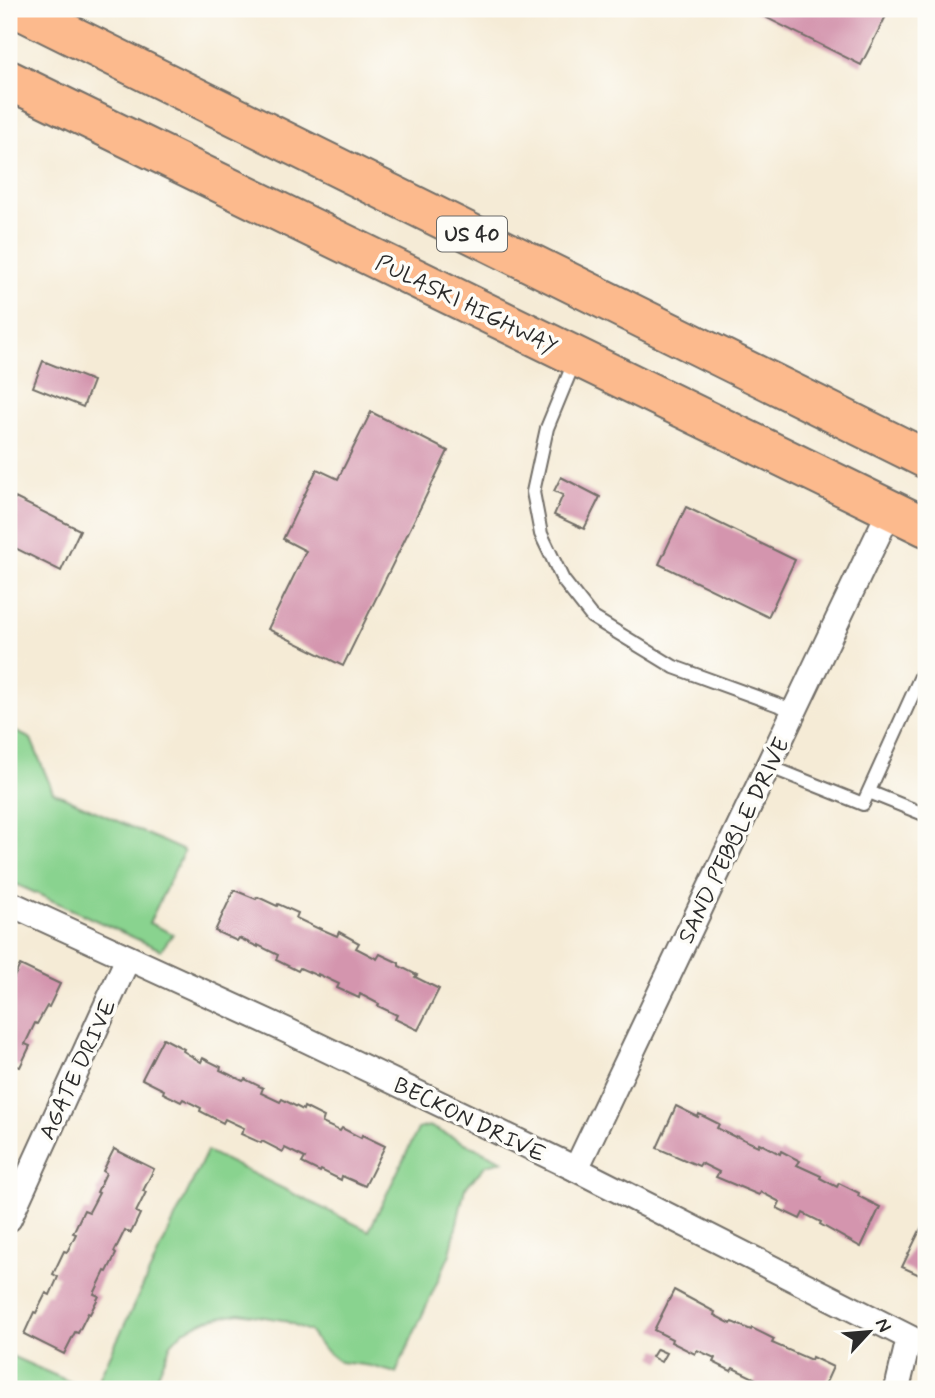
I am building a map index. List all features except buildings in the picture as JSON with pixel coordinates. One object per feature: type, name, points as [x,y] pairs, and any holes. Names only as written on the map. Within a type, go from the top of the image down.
[{"type":"highway","name":"US 40","points":[[18,9],[926,459]]},
{"type":"highway","name":"PULASKI HIGHWAY","points":[[9,80],[926,527]]},
{"type":"street","name":"SAND PEBBLE DRIVE","points":[[576,1169],[890,510]]},
{"type":"street","name":"BECKON DRIVE","points":[[9,903],[288,1031],[576,1169],[918,1342]]},
{"type":"street","name":"AGATE DRIVE","points":[[9,1219],[128,958]]},
{"type":"street","points":[[897,1389],[918,1342]]},
{"type":"lane","points":[[577,357],[547,428],[533,492],[541,534],[564,580],[592,617],[674,667],[795,711]]},
{"type":"lane","points":[[768,766],[863,804],[926,665]]},
{"type":"lane","points":[[869,792],[926,816]]},
{"type":"green space","points":[[9,728],[31,739],[53,792],[184,851],[149,923],[173,934],[161,950],[9,881]]},
{"type":"green space","points":[[429,1126],[503,1161],[486,1165],[465,1188],[450,1254],[396,1373],[340,1362],[322,1348],[309,1331],[283,1320],[239,1313],[207,1320],[183,1331],[171,1344],[152,1389],[94,1389],[207,1151],[369,1231],[418,1129]]},
{"type":"green space","points":[[9,1355],[86,1389],[9,1389]]}]
